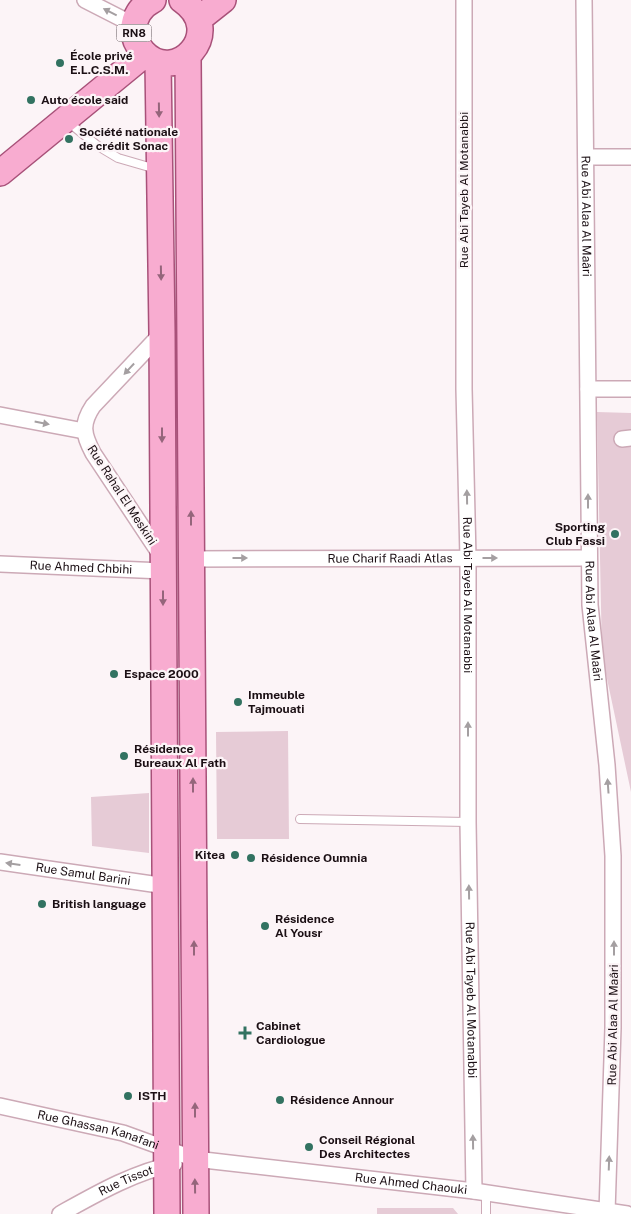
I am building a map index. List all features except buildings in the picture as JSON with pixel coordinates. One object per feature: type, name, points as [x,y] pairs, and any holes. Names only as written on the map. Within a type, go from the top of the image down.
[{"type":"main road","points":[[0,173],[64,120],[152,58],[174,62],[188,56],[194,50],[200,35],[199,19],[195,11],[182,0]]},
{"type":"main road","points":[[199,19],[223,0]]},
{"type":"main road","name":"RN8","points":[[140,11],[136,41],[152,58]]},
{"type":"main road","points":[[188,56],[196,1214]]},
{"type":"main road","points":[[152,58],[160,170],[167,1214]]},
{"type":"street","points":[[86,0],[140,11]]},
{"type":"street","name":"Rue Abi Tayeb Al Motanabbi","points":[[464,0],[464,389],[468,558],[468,822],[480,1192]]},
{"type":"street","name":"Rue Abi Alaa Al Maâri","points":[[584,0],[590,605],[607,765],[613,856],[614,1011],[608,1212]]},
{"type":"street","points":[[586,157],[631,158]]},
{"type":"street","name":"Rue Rahal El Meskini","points":[[162,333],[93,406],[86,416],[84,431],[93,453],[163,564]]},
{"type":"street","points":[[588,390],[631,389]]},
{"type":"street","name":"Rue Rahal El Meskini","points":[[0,415],[84,431]]},
{"type":"street","name":"Rue Charif Raadi Atlas","points":[[191,559],[589,558]]},
{"type":"street","name":"Rue Ahmed Chbihi","points":[[0,564],[163,564]]},
{"type":"street","name":"Rue Samul Barini","points":[[0,862],[166,886]]},
{"type":"street","name":"Rue Ghassan Kanafani","points":[[0,1106],[123,1132],[166,1157],[195,1159]]},
{"type":"street","name":"Rue Tissot","points":[[60,1214],[166,1157]]},
{"type":"street","name":"Rue Ahmed Chaouki","points":[[195,1159],[480,1192],[627,1214]]},
{"type":"lane","points":[[64,120],[98,146],[118,158],[160,170]]},
{"type":"lane","points":[[300,819],[468,822]]},
{"type":"lane","points":[[480,1192],[486,1214]]},
{"type":"shaded area","name":"Sporting Club Fassi","points":[[597,412],[631,413],[631,792],[602,655]]},
{"type":"shaded area","points":[[288,731],[289,839],[217,839],[216,732]]},
{"type":"shaded area","points":[[149,793],[149,853],[92,846],[91,797]]},
{"type":"shaded area","points":[[377,1208],[453,1208],[458,1214],[377,1214]]},
{"type":"place","name":"École privé E.L.C.S.M.","points":[[60,63]]},
{"type":"place","name":"Auto école said","points":[[31,100]]},
{"type":"place","name":"Société nationale de crédit Sonac","points":[[69,139]]},
{"type":"place","name":"Sporting Club Fassi","points":[[615,534]]},
{"type":"place","name":"Espace 2000","points":[[114,674]]},
{"type":"place","name":"Immeuble Tajmouati","points":[[238,702]]},
{"type":"place","name":"Résidence Bureaux Al Fath","points":[[124,756]]},
{"type":"place","name":"Kitea","points":[[235,855]]},
{"type":"place","name":"Résidence Oumnia","points":[[251,858]]},
{"type":"place","name":"British language","points":[[42,904]]},
{"type":"place","name":"Résidence Al Yousr","points":[[265,926]]},
{"type":"place","name":"Cabinet Cardiologue","points":[[245,1033]]},
{"type":"place","name":"ISTH","points":[[128,1096]]},
{"type":"place","name":"Résidence Annour","points":[[280,1100]]},
{"type":"place","name":"Conseil Régional Des Architectes","points":[[309,1147]]}]
